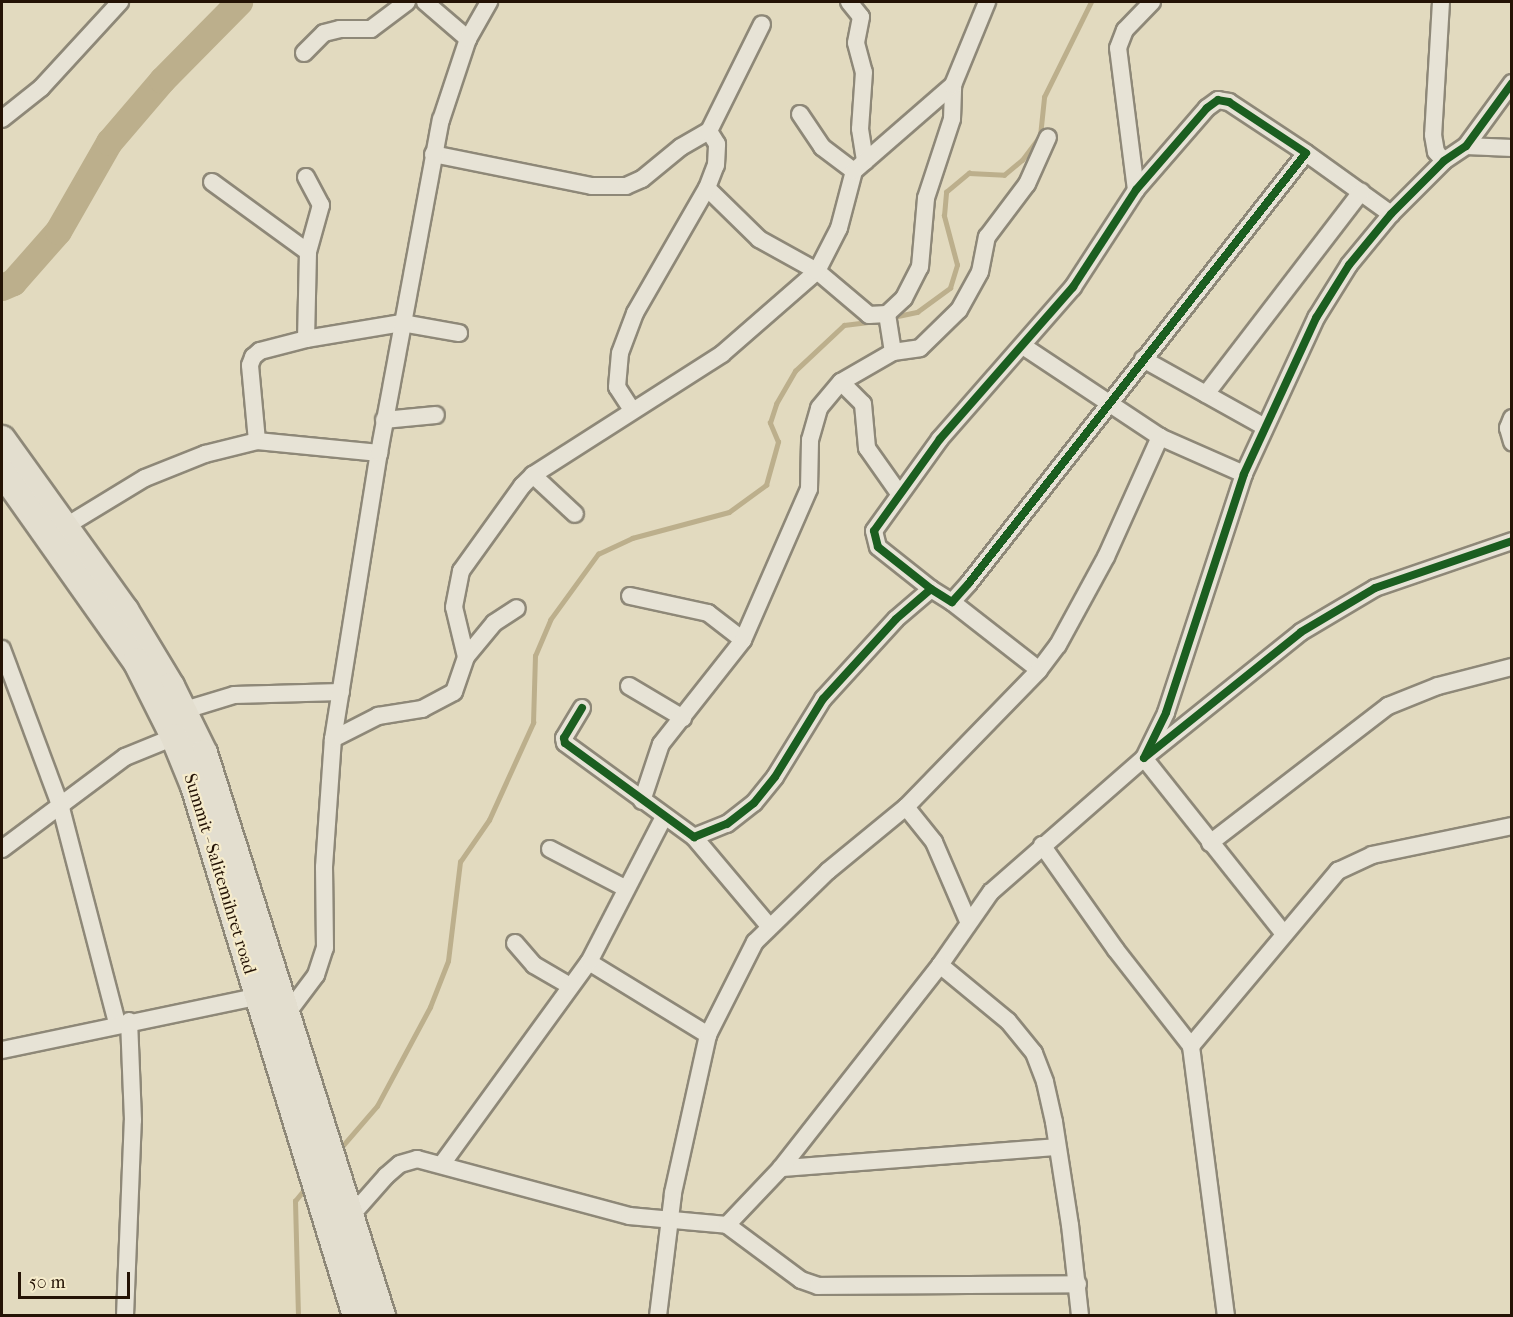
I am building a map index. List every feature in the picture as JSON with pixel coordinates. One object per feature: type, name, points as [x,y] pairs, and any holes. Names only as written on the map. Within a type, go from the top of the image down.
[{"type":"main road","points":[[2,439],[125,610],[185,710],[219,791],[245,917],[286,1015],[315,1146],[337,1182],[337,1217],[381,1316]]},
{"type":"main road","name":"Summit - Salitemihret road","points":[[2,472],[136,662],[174,736],[245,917],[256,997],[315,1146],[337,1217],[356,1316]]},
{"type":"street","points":[[2,119],[41,88],[120,2]]},
{"type":"street","points":[[304,53],[324,33],[340,28],[371,29],[407,2]]},
{"type":"street","points":[[425,2],[468,39]]},
{"type":"street","points":[[286,1015],[316,975],[325,948],[324,867],[333,739],[384,420],[433,154],[468,39],[489,2]]},
{"type":"street","points":[[466,657],[454,607],[461,571],[533,474],[722,354],[817,271],[832,245],[860,167],[860,100],[864,72],[856,43],[861,17],[849,2]]},
{"type":"street","points":[[707,188],[759,239],[817,271],[869,315],[887,314],[904,298],[920,267],[926,198],[952,119],[953,85],[987,2]]},
{"type":"street","points":[[1136,190],[1118,48],[1125,30],[1152,2]]},
{"type":"street","points":[[1441,2],[1433,135],[1436,152],[1444,161]]},
{"type":"street","points":[[433,154],[592,186],[626,186],[642,179],[681,147],[709,131],[762,24]]},
{"type":"street","points":[[1144,758],[1166,713],[1244,474],[1263,426],[1316,318],[1349,266],[1391,214],[1444,161],[1466,146],[1512,83]]},
{"type":"street","points":[[860,167],[953,85]]},
{"type":"street","points":[[1039,670],[932,589],[874,539],[874,531],[898,492],[1073,287],[1136,190],[1218,100],[1229,102],[1270,126],[1391,214]]},
{"type":"street","points":[[800,114],[822,147],[860,167]]},
{"type":"street","points":[[632,410],[617,387],[620,353],[635,313],[677,246],[707,188],[716,165],[717,144],[709,131]]},
{"type":"street","points":[[642,801],[661,744],[743,640],[809,489],[810,440],[819,408],[841,382],[893,352],[920,348],[959,310],[980,272],[987,237],[1027,184],[1048,137]]},
{"type":"street","points":[[1466,146],[1512,148]]},
{"type":"street","points":[[952,602],[1306,153]]},
{"type":"street","points":[[306,177],[321,205],[308,252],[306,339]]},
{"type":"street","points":[[212,182],[308,252]]},
{"type":"street","points":[[1206,394],[1361,192]]},
{"type":"street","points":[[887,314],[893,352]]},
{"type":"street","points":[[257,441],[250,365],[260,351],[306,339],[402,323],[459,333]]},
{"type":"street","points":[[1023,346],[1160,437],[1244,474]]},
{"type":"street","points":[[1143,359],[1263,426]]},
{"type":"street","points":[[841,382],[863,404],[867,448],[898,492]]},
{"type":"street","points":[[384,420],[436,415]]},
{"type":"street","points":[[1512,418],[1508,428],[1512,442]]},
{"type":"street","points":[[658,1316],[672,1221],[673,1193],[708,1035],[731,986],[768,925],[906,807],[1039,670],[1058,645],[1106,557],[1160,437]]},
{"type":"street","points":[[66,526],[145,478],[205,454],[257,441],[379,453]]},
{"type":"street","points":[[533,474],[575,514]]},
{"type":"street","points":[[728,1225],[781,1168],[940,965],[968,921],[991,892],[1042,845],[1144,758],[1301,632],[1366,593],[1512,542]]},
{"type":"street","points":[[694,837],[727,824],[754,803],[776,777],[823,699],[859,656],[932,589]]},
{"type":"street","points":[[630,596],[708,613],[743,640]]},
{"type":"street","points":[[333,739],[378,716],[442,701],[454,692],[466,657],[494,623],[517,608]]},
{"type":"street","points":[[2,649],[62,808],[123,1022],[133,1120],[125,1316]]},
{"type":"street","points":[[1210,843],[1389,706],[1430,688],[1512,667]]},
{"type":"street","points":[[629,686],[683,718]]},
{"type":"street","points":[[185,710],[234,695],[340,692]]},
{"type":"street","points":[[582,708],[563,740],[642,801],[694,837],[768,925]]},
{"type":"street","points":[[2,849],[62,808],[125,757],[174,736]]},
{"type":"street","points":[[1144,758],[1284,934]]},
{"type":"street","points":[[906,807],[934,842],[968,921]]},
{"type":"street","points":[[442,1164],[589,962],[624,888],[664,817]]},
{"type":"street","points":[[1191,1046],[1338,872],[1355,862],[1512,826]]},
{"type":"street","points":[[1042,845],[1116,950],[1191,1046],[1226,1316]]},
{"type":"street","points":[[550,849],[624,888]]},
{"type":"street","points":[[515,943],[534,965],[570,986]]},
{"type":"street","points":[[589,962],[708,1035]]},
{"type":"street","points":[[940,965],[1008,1021],[1034,1053],[1045,1082],[1057,1147],[1078,1284],[1080,1316]]},
{"type":"street","points":[[2,1050],[123,1022],[256,997]]},
{"type":"street","points":[[781,1168],[1057,1147]]},
{"type":"street","points":[[337,1217],[400,1164],[417,1159],[629,1216],[728,1225],[801,1280],[818,1286],[1078,1284]]},
{"type":"waterway","points":[[2,287],[13,282],[58,231],[109,142],[162,80],[239,2]]},
{"type":"waterway","points":[[893,317],[917,312],[950,288],[957,265],[944,216],[946,192],[969,173],[1004,175],[1022,160],[1040,136],[1044,97],[1091,2]]},
{"type":"waterway","points":[[339,1150],[377,1106],[430,1007],[448,961],[460,862],[489,820],[533,723],[535,656],[550,620],[598,554],[632,538],[729,512],[766,485],[778,442],[770,423],[776,404],[795,371],[844,325],[870,322]]},
{"type":"waterway","points":[[298,1316],[295,1201],[308,1185]]},
{"type":"cycle path","points":[[1512,83],[1466,146],[1444,161],[1391,214],[1349,265],[1316,318],[1244,474],[1166,713],[1144,758],[1301,632],[1375,588],[1512,541]]},
{"type":"cycle path","points":[[582,708],[564,738],[565,743],[694,837],[727,824],[754,803],[775,777],[823,699],[896,619],[931,589],[952,602],[969,583],[1306,153],[1229,102],[1218,100],[1207,108],[1136,190],[1073,287],[940,439],[874,531],[878,547],[931,589]]}]
